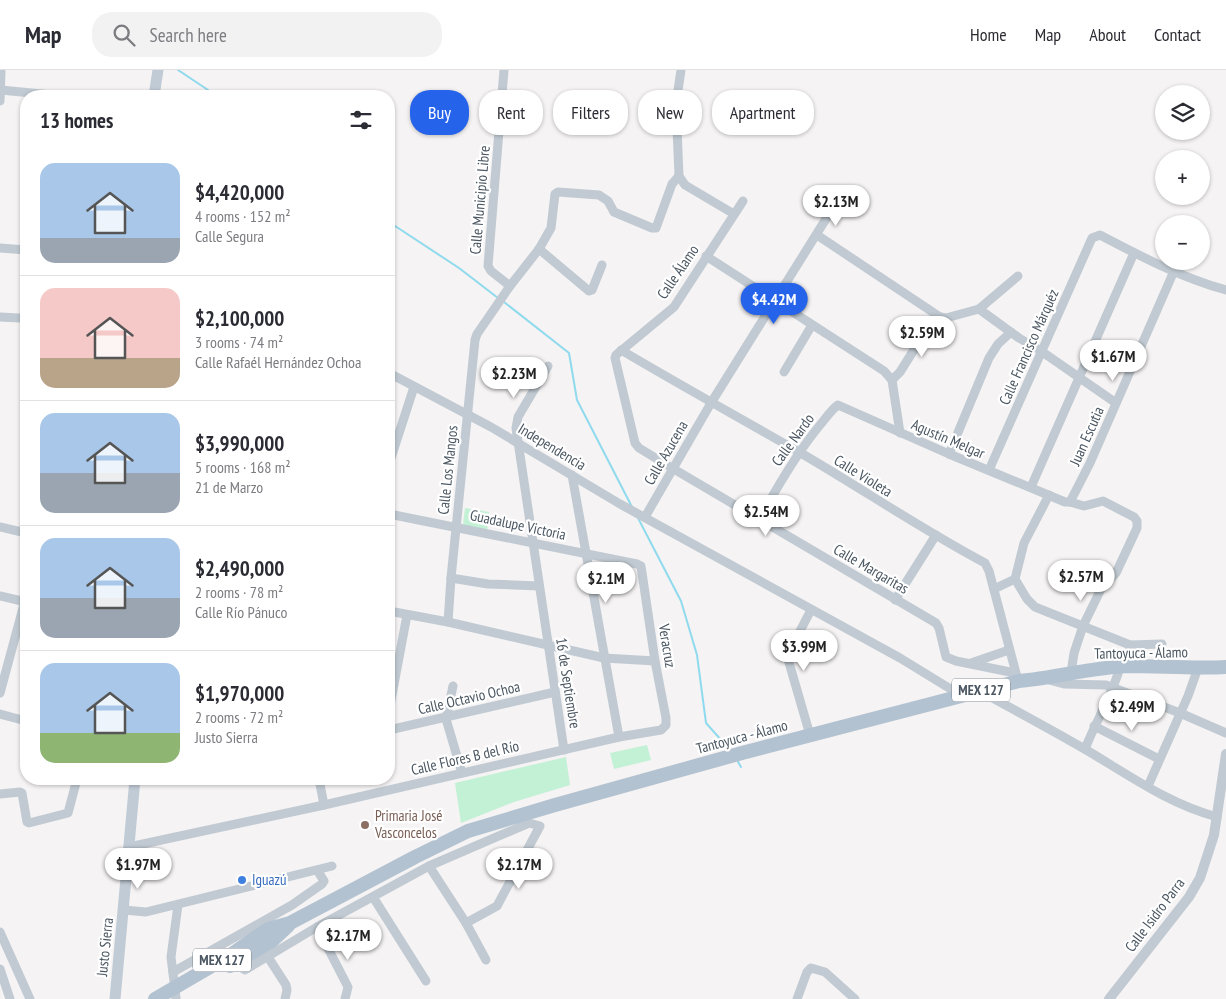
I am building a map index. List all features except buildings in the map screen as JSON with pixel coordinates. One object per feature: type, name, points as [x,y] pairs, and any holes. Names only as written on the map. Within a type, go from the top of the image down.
[{"type":"main road","points":[[155,90],[158,70]]},
{"type":"main road","name":"Tantoyuca - Álamo","points":[[231,959],[272,941],[290,923],[468,831],[698,765],[962,696],[1017,677],[1044,679],[1071,672],[1124,667],[1226,667]]},
{"type":"main road","name":"Justo Sierra","points":[[115,999],[134,785]]},
{"type":"main road","name":"MEX 127","points":[[155,999],[175,995],[231,959]]},
{"type":"street","points":[[0,101],[1,70]]},
{"type":"street","name":"Calle Municipio Libre","points":[[504,70],[488,266],[508,288]]},
{"type":"street","points":[[681,70],[676,104],[679,176],[686,186],[734,214]]},
{"type":"street","points":[[0,90],[20,92]]},
{"type":"street","name":"Calle Los Mangos","points":[[448,622],[474,340],[477,334],[508,288],[539,249],[551,228],[555,194],[558,192],[599,195],[608,201],[614,212],[656,228],[672,184],[679,176]]},
{"type":"street","name":"Calle Álamo","points":[[615,358],[621,350],[674,307],[743,201]]},
{"type":"street","name":"Calle Azucena","points":[[643,516],[834,206]]},
{"type":"street","name":"Calle Francisco Márquéz","points":[[989,470],[1092,238],[1100,234],[1134,253]]},
{"type":"street","points":[[817,235],[940,317],[946,318],[979,309],[1018,276]]},
{"type":"street","points":[[0,248],[20,250]]},
{"type":"street","points":[[539,249],[589,291],[592,290],[602,265]]},
{"type":"street","points":[[1031,487],[1134,253],[1201,283],[1226,290]]},
{"type":"street","points":[[706,256],[884,371],[892,380],[900,433]]},
{"type":"street","name":"Juan Escutia","points":[[1070,502],[1090,463],[1174,271]]},
{"type":"street","points":[[979,309],[1116,403]]},
{"type":"street","points":[[0,317],[19,318]]},
{"type":"street","points":[[892,380],[900,372],[927,327],[932,321],[940,317]]},
{"type":"street","points":[[784,372],[812,325]]},
{"type":"street","points":[[949,454],[989,358],[998,344],[1011,332]]},
{"type":"street","name":"Calle Violeta","points":[[621,350],[800,453],[985,564],[990,571],[1017,677]]},
{"type":"street","name":"Calle Margaritas","points":[[615,358],[635,443],[639,448],[936,623],[946,657],[1017,677]]},
{"type":"street","name":"16 de Septiembre","points":[[548,366],[518,417],[516,428],[564,750]]},
{"type":"street","name":"Independencia","points":[[395,376],[518,442],[620,504],[900,658],[962,696]]},
{"type":"street","points":[[395,446],[414,387]]},
{"type":"street","name":"Agustín Melgar","points":[[838,405],[1065,502],[1084,506],[1103,501],[1134,517],[1137,521],[1137,528],[1116,573],[1101,589],[1083,626]]},
{"type":"street","name":"Calle Nardo","points":[[759,520],[778,485],[823,421],[833,408],[838,405]]},
{"type":"street","points":[[572,475],[619,737]]},
{"type":"street","points":[[1049,495],[1024,544],[1015,579],[1027,599],[1035,607],[1130,645],[1162,644]]},
{"type":"street","name":"Guadalupe Victoria","points":[[395,515],[456,526],[641,566]]},
{"type":"street","points":[[0,527],[20,532]]},
{"type":"street","points":[[895,600],[936,535]]},
{"type":"street","name":"Veracruz","points":[[641,566],[655,661],[666,718],[666,726],[661,730]]},
{"type":"street","points":[[451,578],[488,584],[539,586]]},
{"type":"street","points":[[994,589],[1015,579]]},
{"type":"street","points":[[0,596],[20,599]]},
{"type":"street","points":[[810,736],[788,659],[789,652],[811,610]]},
{"type":"street","points":[[395,612],[448,622],[604,658],[655,661]]},
{"type":"street","points":[[395,678],[407,615]]},
{"type":"street","points":[[0,693],[20,619]]},
{"type":"street","points":[[1071,672],[1074,653],[1083,626]]},
{"type":"street","points":[[1085,749],[1094,726],[1124,667],[1130,645]]},
{"type":"street","points":[[971,663],[1009,650]]},
{"type":"street","points":[[1148,786],[1188,696],[1198,668]]},
{"type":"street","points":[[1044,679],[1064,684],[1106,685],[1226,733]]},
{"type":"street","points":[[453,686],[446,718],[462,773]]},
{"type":"street","points":[[979,691],[1085,749],[1180,805],[1218,817]]},
{"type":"street","name":"Calle Octavio Ochoa","points":[[395,729],[555,692]]},
{"type":"street","points":[[0,714],[20,719]]},
{"type":"street","points":[[1094,726],[1160,759]]},
{"type":"street","name":"Calle Flores B del Río","points":[[129,847],[324,805],[619,737],[661,730]]},
{"type":"street","name":"Calle Isidro Parra","points":[[1109,999],[1189,897],[1200,878],[1218,817],[1226,754]]},
{"type":"street","points":[[0,794],[22,793],[27,822],[29,822],[68,813],[75,785]]},
{"type":"street","points":[[320,785],[324,805]]},
{"type":"street","points":[[231,959],[246,970],[317,927],[429,866],[529,822],[540,826],[497,906],[466,923]]},
{"type":"street","points":[[124,910],[146,912],[332,866]]},
{"type":"street","points":[[429,866],[466,923],[486,960]]},
{"type":"street","points":[[172,972],[292,905],[322,884],[324,881],[317,870]]},
{"type":"street","points":[[373,897],[426,982]]},
{"type":"street","points":[[175,995],[171,957],[178,905]]},
{"type":"street","points":[[317,927],[348,987],[345,999]]},
{"type":"street","points":[[0,932],[30,999]]},
{"type":"street","points":[[268,957],[286,985],[285,999]]},
{"type":"street","points":[[797,999],[807,972],[812,968],[825,972],[855,999]]},
{"type":"street","points":[[0,969],[10,999]]},
{"type":"green space","points":[[465,508],[489,512],[487,531],[463,525]]},
{"type":"green space","points":[[647,745],[651,760],[614,769],[610,753]]},
{"type":"green space","points":[[566,757],[570,785],[514,802],[461,823],[455,783]]},
{"type":"waterway","points":[[178,70],[208,90]]},
{"type":"waterway","points":[[395,226],[459,268],[498,298]]},
{"type":"waterway","points":[[504,302],[569,353],[577,400],[632,507]]},
{"type":"waterway","points":[[638,518],[681,601],[697,655],[706,723],[730,750]]},
{"type":"waterway","points":[[737,760],[741,767]]},
{"type":"place","name":"Primaria José Vasconcelos","points":[[365,825]]},
{"type":"place","name":"Iguazú","points":[[242,880]]}]
